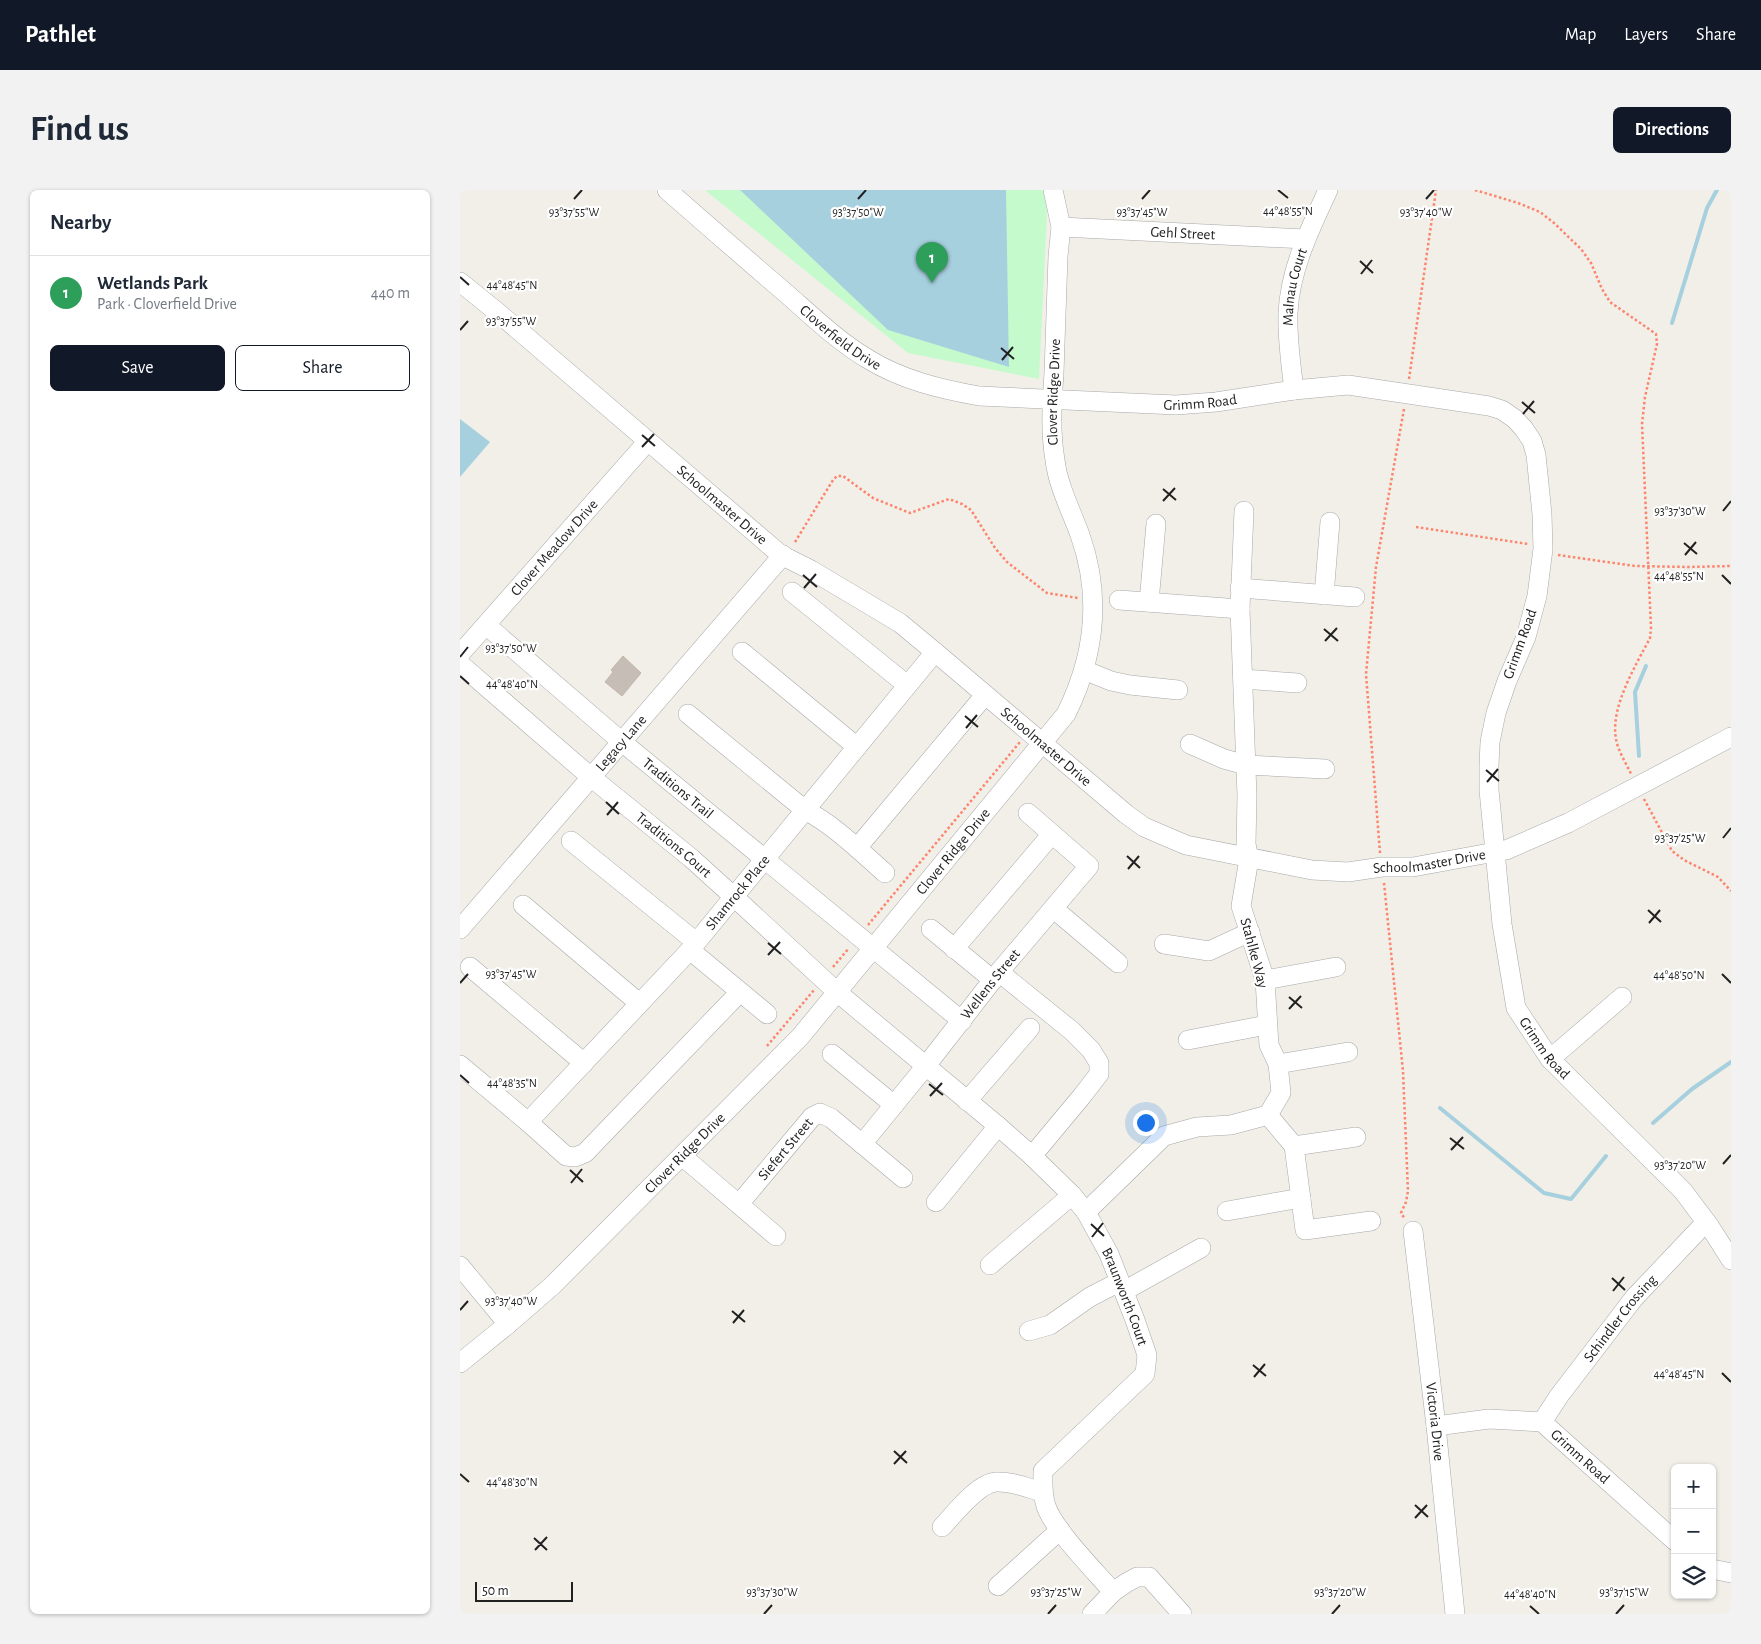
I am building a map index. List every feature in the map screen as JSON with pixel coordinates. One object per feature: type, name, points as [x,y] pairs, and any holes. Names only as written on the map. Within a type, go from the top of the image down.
[{"type":"street","name":"Cloverfield Drive","points":[[667,190],[833,334],[867,359],[895,373],[924,384],[951,391],[979,396],[1053,398]]},
{"type":"street","name":"Clover Ridge Drive","points":[[460,1363],[553,1285],[800,1037],[1066,714],[1079,688],[1090,647],[1093,622],[1093,594],[1086,555],[1062,488],[1055,461],[1052,431],[1058,256],[1061,227],[1054,190]]},
{"type":"street","name":"Malnau Court","points":[[1294,390],[1288,312],[1293,281],[1305,239],[1328,190]]},
{"type":"street","name":"Gehl Street","points":[[1061,227],[1305,239]]},
{"type":"street","name":"Schoolmaster Drive","points":[[460,282],[648,441],[789,549],[811,570],[900,623],[1126,814],[1144,827],[1186,845],[1249,859],[1333,872],[1382,867],[1413,867],[1506,850],[1568,823],[1731,737]]},
{"type":"street","name":"Grimm Road","points":[[1053,398],[1176,405],[1216,402],[1294,390],[1348,385],[1489,406],[1502,410],[1524,428],[1532,441],[1536,455],[1542,514],[1543,549],[1541,572],[1526,637],[1507,681],[1496,713],[1490,742],[1489,790],[1502,924],[1516,1008],[1550,1059],[1683,1191],[1731,1260]]},
{"type":"street","name":"Clover Meadow Drive","points":[[460,654],[648,441]]},
{"type":"street","name":"Stahlke Way","points":[[1244,511],[1240,609],[1246,765],[1246,844],[1249,859],[1241,906],[1265,980],[1269,1045],[1278,1064],[1281,1093],[1268,1115]]},
{"type":"street","points":[[1324,595],[1330,522]]},
{"type":"street","points":[[1149,602],[1156,524]]},
{"type":"street","name":"Legacy Lane","points":[[460,929],[789,549]]},
{"type":"street","points":[[1240,588],[1355,597]]},
{"type":"street","points":[[792,592],[907,685]]},
{"type":"street","points":[[1119,600],[1240,609]]},
{"type":"street","name":"Traditions Trail","points":[[486,625],[763,860],[873,948]]},
{"type":"street","points":[[742,652],[857,747]]},
{"type":"street","name":"Shamrock Place","points":[[528,1122],[693,946],[935,652]]},
{"type":"street","name":"Traditions Court","points":[[460,664],[591,777],[691,858],[836,992]]},
{"type":"street","points":[[1084,670],[1111,681],[1130,686],[1178,690]]},
{"type":"street","points":[[1243,679],[1297,684]]},
{"type":"street","points":[[857,848],[985,695]]},
{"type":"street","points":[[688,714],[805,810],[815,815],[885,872]]},
{"type":"street","points":[[1190,744],[1246,765],[1325,769]]},
{"type":"street","points":[[954,949],[1052,834],[1028,813]]},
{"type":"street","name":"Wellens Street","points":[[894,1106],[996,976],[1089,866],[1052,834]]},
{"type":"street","points":[[571,841],[693,946],[740,992],[767,1014]]},
{"type":"street","points":[[523,906],[639,1003]]},
{"type":"street","points":[[1054,908],[1118,963]]},
{"type":"street","points":[[931,930],[954,949],[996,976],[1072,1031],[1091,1050],[1099,1063],[1099,1074],[1032,1156]]},
{"type":"street","points":[[1164,944],[1210,951],[1250,932]]},
{"type":"street","points":[[873,948],[962,1021]]},
{"type":"street","points":[[470,967],[584,1063]]},
{"type":"street","points":[[1265,980],[1336,967]]},
{"type":"street","points":[[460,1065],[566,1156],[575,1157],[585,1153],[740,992]]},
{"type":"street","name":"Braunworth Court","points":[[836,992],[1032,1156],[1072,1195],[1086,1212],[1109,1254],[1147,1355],[1144,1374],[1043,1471],[1042,1492]]},
{"type":"street","points":[[1550,1059],[1622,997]]},
{"type":"street","points":[[1188,1040],[1267,1025]]},
{"type":"street","points":[[967,1101],[1030,1028]]},
{"type":"street","points":[[1278,1064],[1348,1052]]},
{"type":"street","points":[[832,1054],[894,1106],[862,1144]]},
{"type":"street","name":"Siefert Street","points":[[739,1204],[812,1117],[820,1113],[831,1118],[903,1178]]},
{"type":"street","points":[[1086,1212],[1164,1136],[1197,1127],[1231,1125],[1268,1115],[1294,1146],[1305,1230],[1371,1221]]},
{"type":"street","points":[[936,1202],[998,1126]]},
{"type":"street","points":[[1294,1146],[1356,1138]]},
{"type":"street","points":[[682,1156],[776,1236]]},
{"type":"street","points":[[990,1265],[1072,1195]]},
{"type":"street","points":[[1227,1211],[1301,1198]]},
{"type":"street","name":"Schindler Crossing","points":[[1542,1422],[1559,1396],[1634,1298],[1706,1222]]},
{"type":"street","name":"Victoria Drive","points":[[1413,1231],[1436,1426],[1455,1614]]},
{"type":"street","points":[[1029,1331],[1050,1325],[1090,1297],[1121,1287],[1201,1248]]},
{"type":"street","points":[[460,1266],[508,1324]]},
{"type":"street","name":"Grimm Road","points":[[1436,1426],[1489,1419],[1542,1422],[1671,1536]]},
{"type":"street","points":[[942,1527],[980,1488],[995,1482],[1016,1484],[1042,1492],[1046,1507],[1060,1530],[1113,1592]]},
{"type":"street","points":[[998,1586],[1060,1530]]},
{"type":"street","points":[[1716,1571],[1731,1573]]},
{"type":"street","points":[[1092,1614],[1113,1592],[1136,1577],[1149,1577],[1182,1614]]},
{"type":"path","points":[[1413,1231],[1401,1213],[1408,1191],[1403,1071],[1378,838],[1366,674],[1376,567],[1407,393],[1436,190]]},
{"type":"path","points":[[1475,190],[1540,212],[1554,223],[1581,249],[1591,263],[1610,302],[1656,334],[1657,344],[1645,397],[1642,424],[1652,628],[1650,638],[1620,702],[1615,719],[1616,739],[1637,786],[1672,851],[1684,860],[1718,877],[1731,891]]},
{"type":"path","points":[[789,549],[833,480],[837,476],[843,476],[873,498],[910,513],[949,499],[962,504],[971,510],[995,548],[1007,562],[1047,593],[1078,598]]},
{"type":"path","points":[[1416,527],[1533,545],[1554,554],[1635,566],[1731,566]]},
{"type":"path","points":[[862,932],[1024,738]]},
{"type":"path","points":[[831,969],[850,947]]},
{"type":"green space","points":[[707,190],[1044,190],[1047,213],[1039,379],[908,353]]},
{"type":"water","points":[[740,190],[1006,190],[1009,367],[888,330]]},
{"type":"water","points":[[460,419],[490,442],[460,477]]},
{"type":"building","points":[[623,656],[641,673],[622,696],[605,682],[613,672],[611,670]]},
{"type":"waterway","points":[[1672,323],[1707,208],[1717,190]]},
{"type":"waterway","points":[[1639,756],[1635,692],[1646,666]]},
{"type":"waterway","points":[[1653,1123],[1692,1089],[1731,1062]]},
{"type":"waterway","points":[[1440,1108],[1544,1193],[1571,1199],[1606,1156]]},
{"type":"place","name":"Wetlands Park","points":[[932,283]]}]
